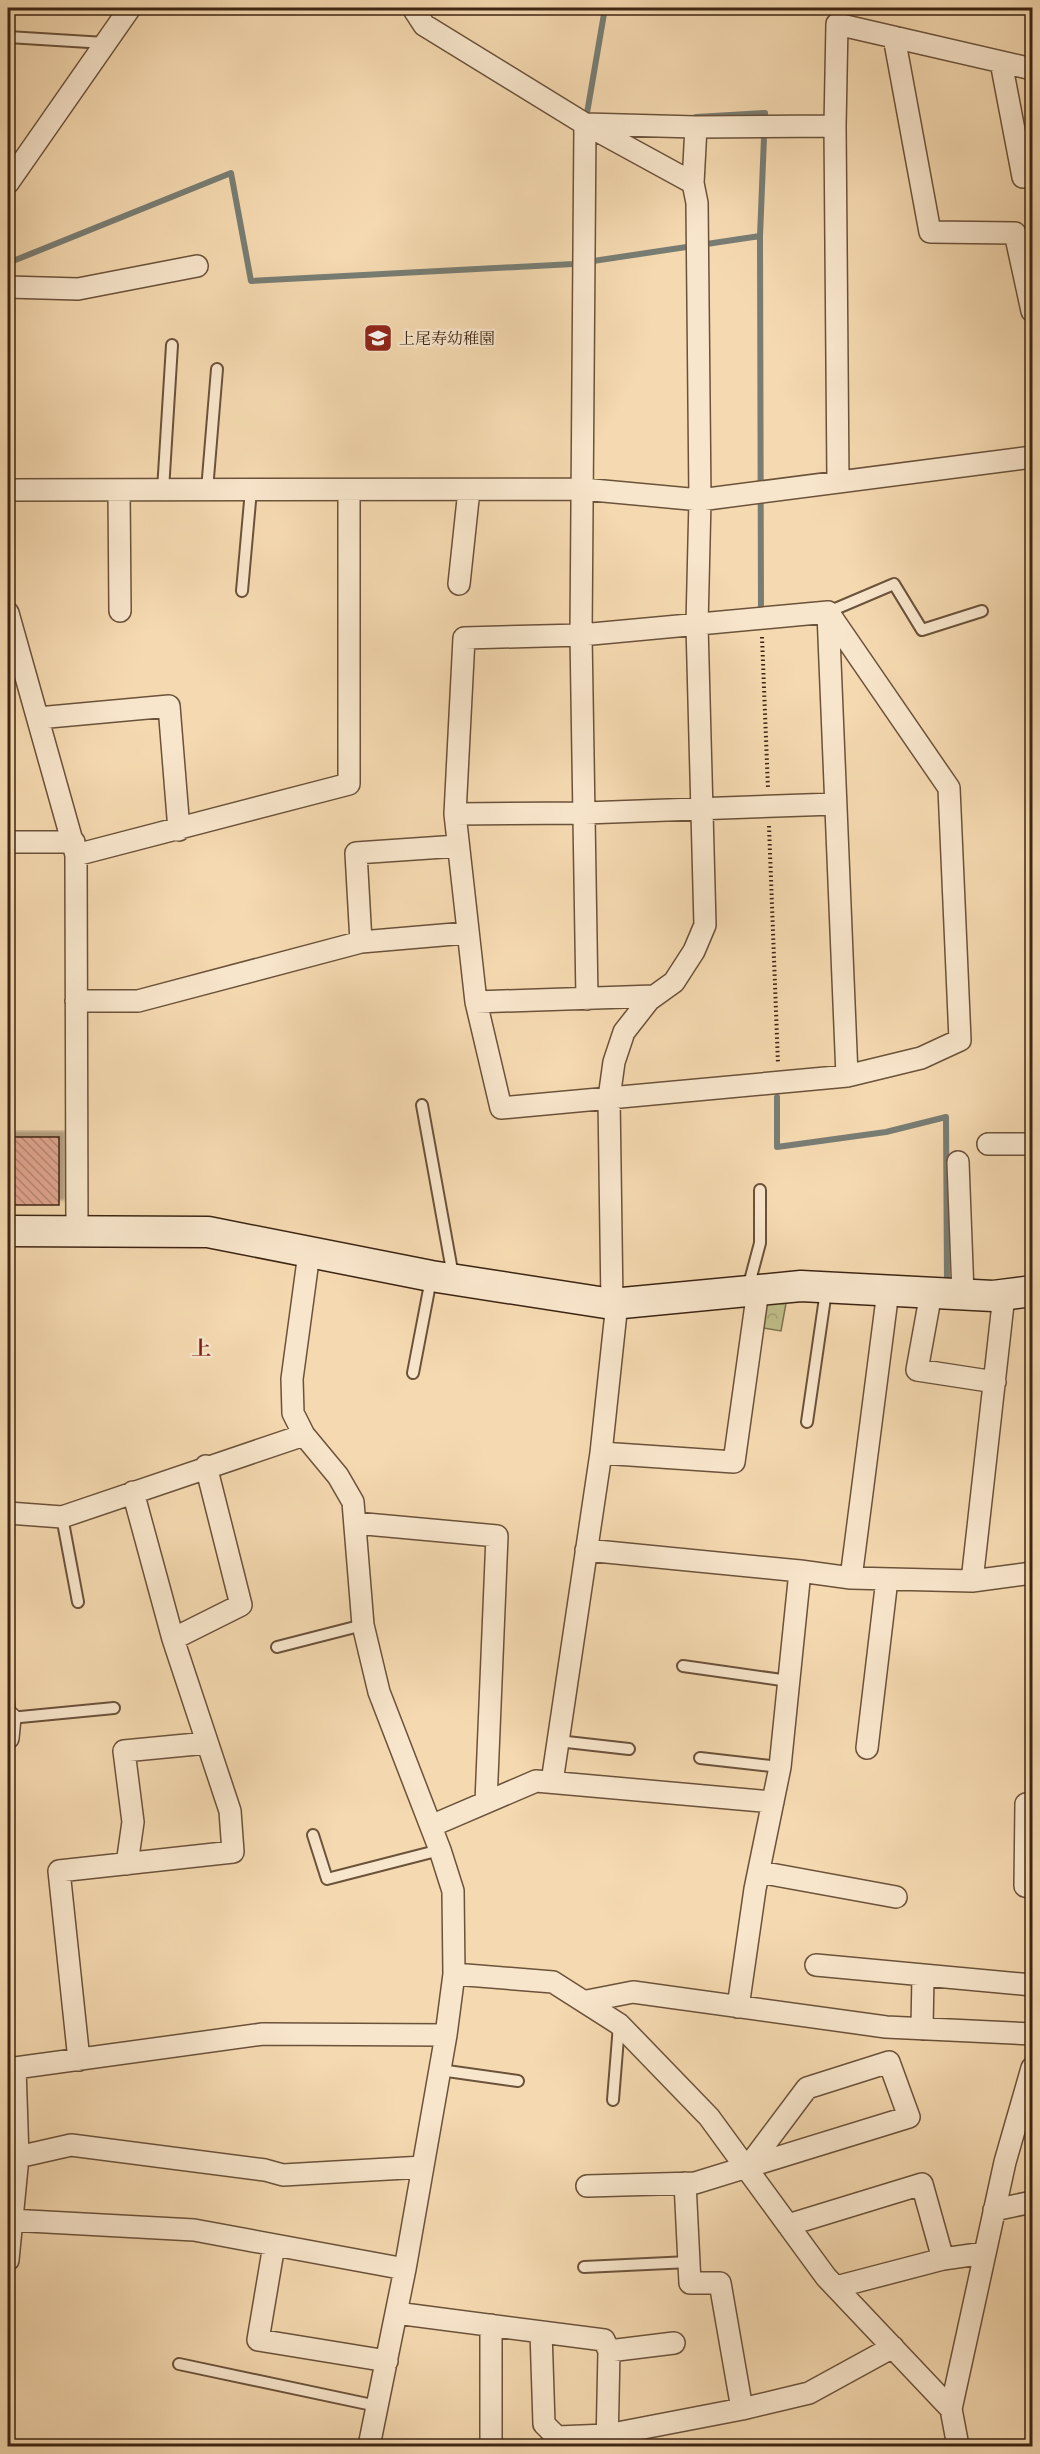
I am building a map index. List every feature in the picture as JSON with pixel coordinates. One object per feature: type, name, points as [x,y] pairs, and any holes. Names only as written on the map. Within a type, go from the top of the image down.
[{"type":"street","points":[[8,183],[15,158],[130,8]]},
{"type":"street","points":[[413,8],[424,25],[585,124],[693,183]]},
{"type":"street","points":[[838,481],[834,126],[837,24],[1032,69],[1032,66]]},
{"type":"street","points":[[894,37],[930,232],[1015,233],[1032,311]]},
{"type":"street","points":[[1001,62],[1023,177],[1032,176]]},
{"type":"street","points":[[585,124],[696,127],[834,126]]},
{"type":"street","points":[[585,124],[581,635],[588,999]]},
{"type":"street","points":[[552,1782],[601,1453],[614,1304],[609,1098],[614,1062],[624,1032],[654,996],[674,982],[694,951],[705,925],[697,625],[700,500],[697,203],[693,183],[696,127]]},
{"type":"street","points":[[8,288],[78,289],[197,266]]},
{"type":"street","points":[[8,490],[582,489],[700,500],[1032,457]]},
{"type":"street","points":[[459,584],[469,489]]},
{"type":"street","points":[[119,490],[120,611]]},
{"type":"street","points":[[8,842],[75,849],[179,830],[349,784],[349,490]]},
{"type":"street","points":[[828,612],[949,788],[960,1040],[921,1058],[847,1077],[501,1108],[476,1002],[466,933],[455,814],[464,638],[581,635],[828,612]]},
{"type":"street","points":[[828,612],[834,804],[847,1077]]},
{"type":"street","points":[[8,613],[75,849],[77,1230]]},
{"type":"street","points":[[38,718],[169,706],[179,830]]},
{"type":"street","points":[[455,814],[701,810],[834,804]]},
{"type":"street","points":[[361,942],[356,853],[458,846]]},
{"type":"street","points":[[76,1002],[138,1001],[361,942],[466,933]]},
{"type":"street","points":[[476,1002],[654,996]]},
{"type":"street","points":[[988,1144],[1032,1144]]},
{"type":"street","points":[[958,1162],[963,1294]]},
{"type":"street","points":[[8,1231],[208,1232],[442,1278],[614,1304],[801,1286],[931,1293],[1018,1293],[995,1382],[972,1581]]},
{"type":"street","points":[[309,1253],[292,1379],[293,1413],[304,1434],[343,1485],[353,1502],[363,1625],[379,1692],[440,1850],[453,1891],[454,1974],[447,2035],[405,2269],[369,2446]]},
{"type":"street","points":[[601,1453],[734,1462],[753,1290]]},
{"type":"street","points":[[851,1578],[888,1291]]},
{"type":"street","points":[[931,1293],[917,1370],[995,1382]]},
{"type":"street","points":[[8,1513],[62,1517],[304,1434]]},
{"type":"street","points":[[173,1639],[241,1605],[206,1466]]},
{"type":"street","points":[[79,2060],[59,1871],[233,1852],[230,1811],[173,1639],[133,1492]]},
{"type":"street","points":[[355,1522],[497,1536],[486,1802]]},
{"type":"street","points":[[586,1550],[851,1578],[972,1581],[1032,1573]]},
{"type":"street","points":[[738,2007],[759,1872],[780,1767],[800,1571]]},
{"type":"street","points":[[867,1748],[887,1579]]},
{"type":"street","points":[[127,1864],[134,1822],[124,1751],[207,1743]]},
{"type":"street","points":[[431,1826],[536,1781],[772,1802]]},
{"type":"street","points":[[1032,1805],[1026,1804],[1024,1886],[1032,1887]]},
{"type":"street","points":[[759,1872],[896,1897]]},
{"type":"street","points":[[816,1965],[1032,1985]]},
{"type":"street","points":[[454,1974],[553,1982],[587,2001],[619,2024],[709,2117],[836,2287],[951,2409]]},
{"type":"street","points":[[922,2029],[923,1975]]},
{"type":"street","points":[[587,2001],[633,1992],[886,2028],[1032,2034]]},
{"type":"street","points":[[8,2260],[10,2194],[18,2157],[11,2069],[263,2034],[447,2035]]},
{"type":"street","points":[[587,2186],[695,2183],[747,2168],[909,2117],[889,2062],[807,2088],[747,2168]]},
{"type":"street","points":[[958,2446],[951,2409],[1005,2162],[1032,2068]]},
{"type":"street","points":[[18,2157],[70,2145],[265,2170],[283,2175],[423,2167]]},
{"type":"street","points":[[685,2183],[690,2283],[720,2283],[742,2409]]},
{"type":"street","points":[[788,2225],[922,2184],[943,2259]]},
{"type":"street","points":[[994,2210],[1032,2202]]},
{"type":"street","points":[[10,2220],[194,2230],[405,2269]]},
{"type":"street","points":[[274,2245],[258,2340],[387,2361]]},
{"type":"street","points":[[836,2287],[943,2259],[985,2253]]},
{"type":"street","points":[[396,2313],[604,2340],[609,2351],[607,2441]]},
{"type":"street","points":[[491,2325],[491,2446]]},
{"type":"street","points":[[542,2332],[544,2424],[557,2437],[607,2441],[809,2393],[893,2347]]},
{"type":"street","points":[[609,2351],[674,2343]]},
{"type":"lane","points":[[8,37],[105,43]]},
{"type":"lane","points":[[163,490],[172,345]]},
{"type":"lane","points":[[207,490],[217,369]]},
{"type":"lane","points":[[242,591],[251,490]]},
{"type":"lane","points":[[828,612],[894,584],[922,630],[982,611]]},
{"type":"lane","points":[[413,1373],[442,1278],[422,1105]]},
{"type":"lane","points":[[753,1290],[760,1243],[760,1190]]},
{"type":"lane","points":[[807,1422],[827,1287]]},
{"type":"lane","points":[[62,1517],[78,1602]]},
{"type":"lane","points":[[277,1647],[363,1625]]},
{"type":"lane","points":[[683,1666],[789,1681]]},
{"type":"lane","points":[[8,1718],[114,1708]]},
{"type":"lane","points":[[558,1741],[629,1749]]},
{"type":"lane","points":[[699,1758],[780,1767]]},
{"type":"lane","points":[[313,1835],[327,1878],[440,1850]]},
{"type":"lane","points":[[614,2100],[619,2024]]},
{"type":"lane","points":[[440,2070],[518,2081]]},
{"type":"lane","points":[[584,2266],[689,2262]]},
{"type":"lane","points":[[179,2364],[377,2406]]},
{"type":"path","points":[[761,618],[779,1083]]},
{"type":"green space","points":[[789,1287],[781,1331],[751,1326],[758,1290]]},
{"type":"building","points":[[8,1137],[59,1137],[59,1205],[8,1205]]},
{"type":"waterway","points":[[586,119],[605,8]]},
{"type":"waterway","points":[[696,117],[765,113],[760,236],[761,615]]},
{"type":"waterway","points":[[8,263],[231,173],[251,281],[573,264],[760,236]]},
{"type":"waterway","points":[[777,1097],[777,1147],[886,1132],[946,1117],[947,1284]]},
{"type":"place","name":"上尾寿幼稚園","points":[[378,338]]},
{"type":"district","name":"上","points":[[201,1348]]}]
